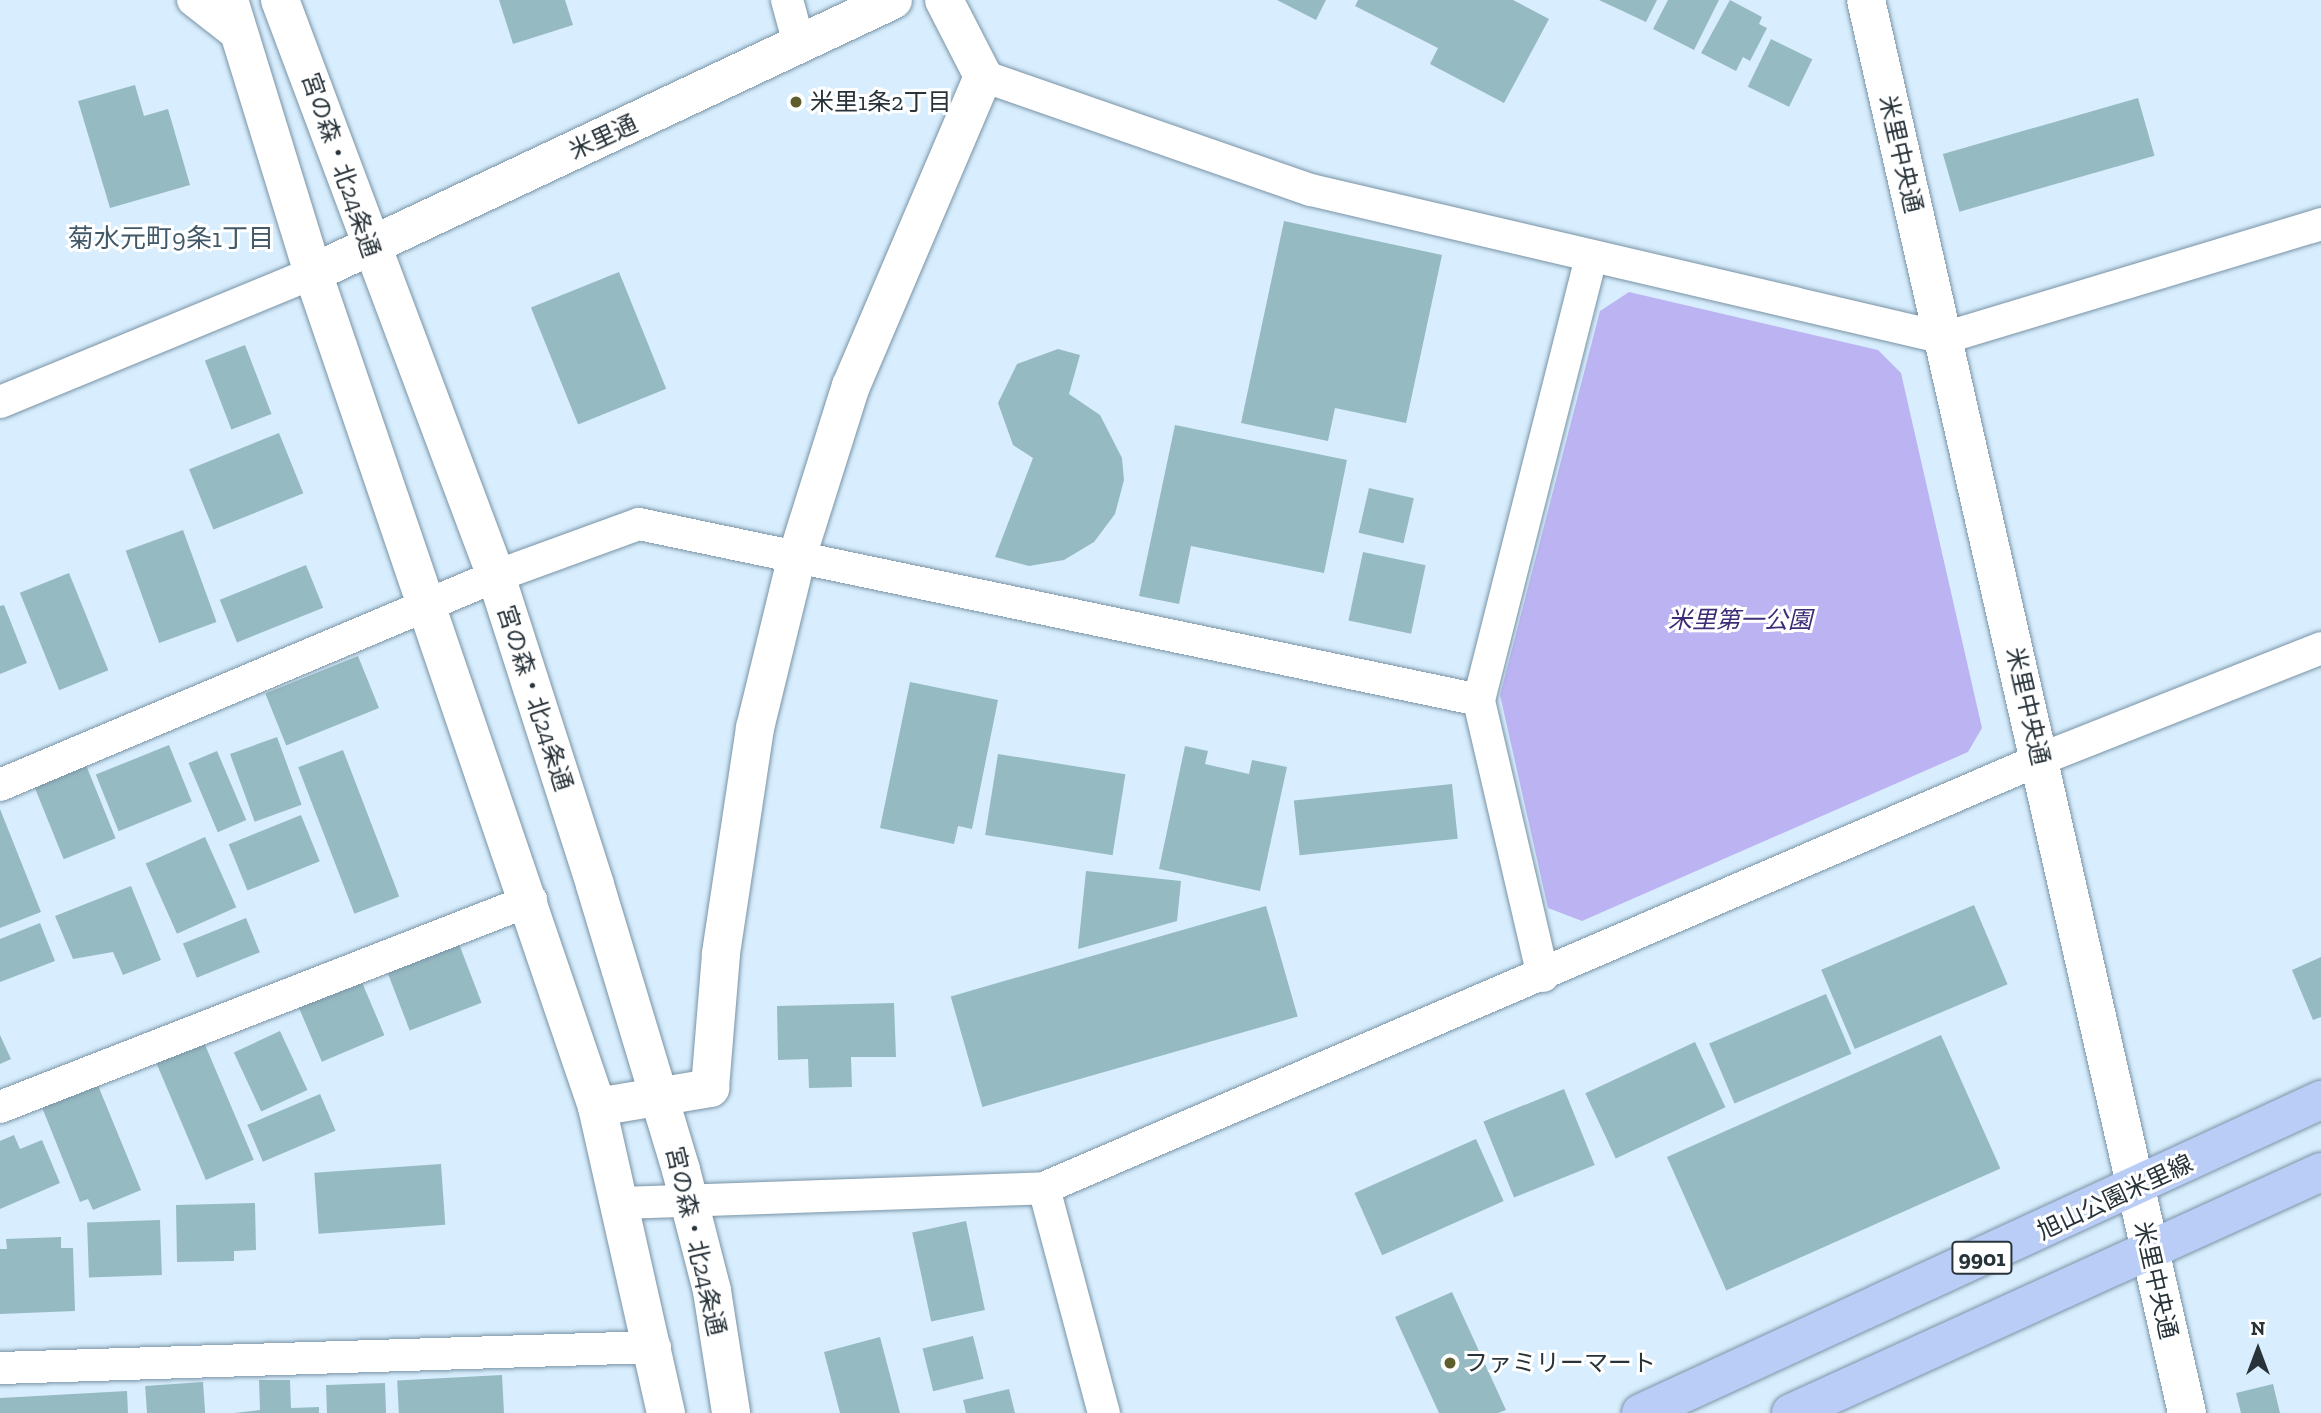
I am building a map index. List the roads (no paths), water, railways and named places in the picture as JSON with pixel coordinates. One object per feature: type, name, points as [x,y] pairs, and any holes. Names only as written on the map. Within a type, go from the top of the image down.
[{"type":"main road","name":"旭山公園米里線","points":[[1641,1413],[2137,1190],[2321,1100]]},
{"type":"main road","name":"9901","points":[[1791,1413],[2150,1254],[2321,1172]]},
{"type":"street","points":[[193,0],[231,16],[313,273],[531,900],[597,1107],[623,1203],[655,1347],[666,1413]]},
{"type":"street","points":[[787,0],[799,44]]},
{"type":"street","name":"米里通","points":[[313,273],[892,0]]},
{"type":"street","points":[[944,0],[983,76],[1311,190],[1944,338],[2321,224]]},
{"type":"street","name":"米里中央通","points":[[1868,1],[2187,1413]]},
{"type":"street","name":"宮の森・北24条通","points":[[287,7],[369,247],[496,576],[661,1096],[712,1291],[730,1413]]},
{"type":"street","points":[[597,1107],[710,1087],[721,953],[755,728],[796,560],[851,386],[983,76]]},
{"type":"street","points":[[1543,976],[1479,700],[1591,257]]},
{"type":"street","points":[[0,402],[313,273]]},
{"type":"street","points":[[0,785],[496,576],[639,524],[796,560],[1479,700]]},
{"type":"street","points":[[623,1203],[1044,1188],[1543,976],[2040,759],[2321,648]]},
{"type":"street","points":[[0,1107],[531,900]]},
{"type":"street","points":[[1044,1188],[1104,1413]]},
{"type":"street","points":[[0,1368],[655,1347]]},
{"type":"place","name":"米里1条2丁目","points":[[796,102]]},
{"type":"place","name":"ファミリーマート","points":[[1450,1363]]},
{"type":"district","name":"菊水元町9条1丁目","points":[[171,239]]},
{"type":"park label","name":"米里第一公園","points":[[1740,620]]}]
